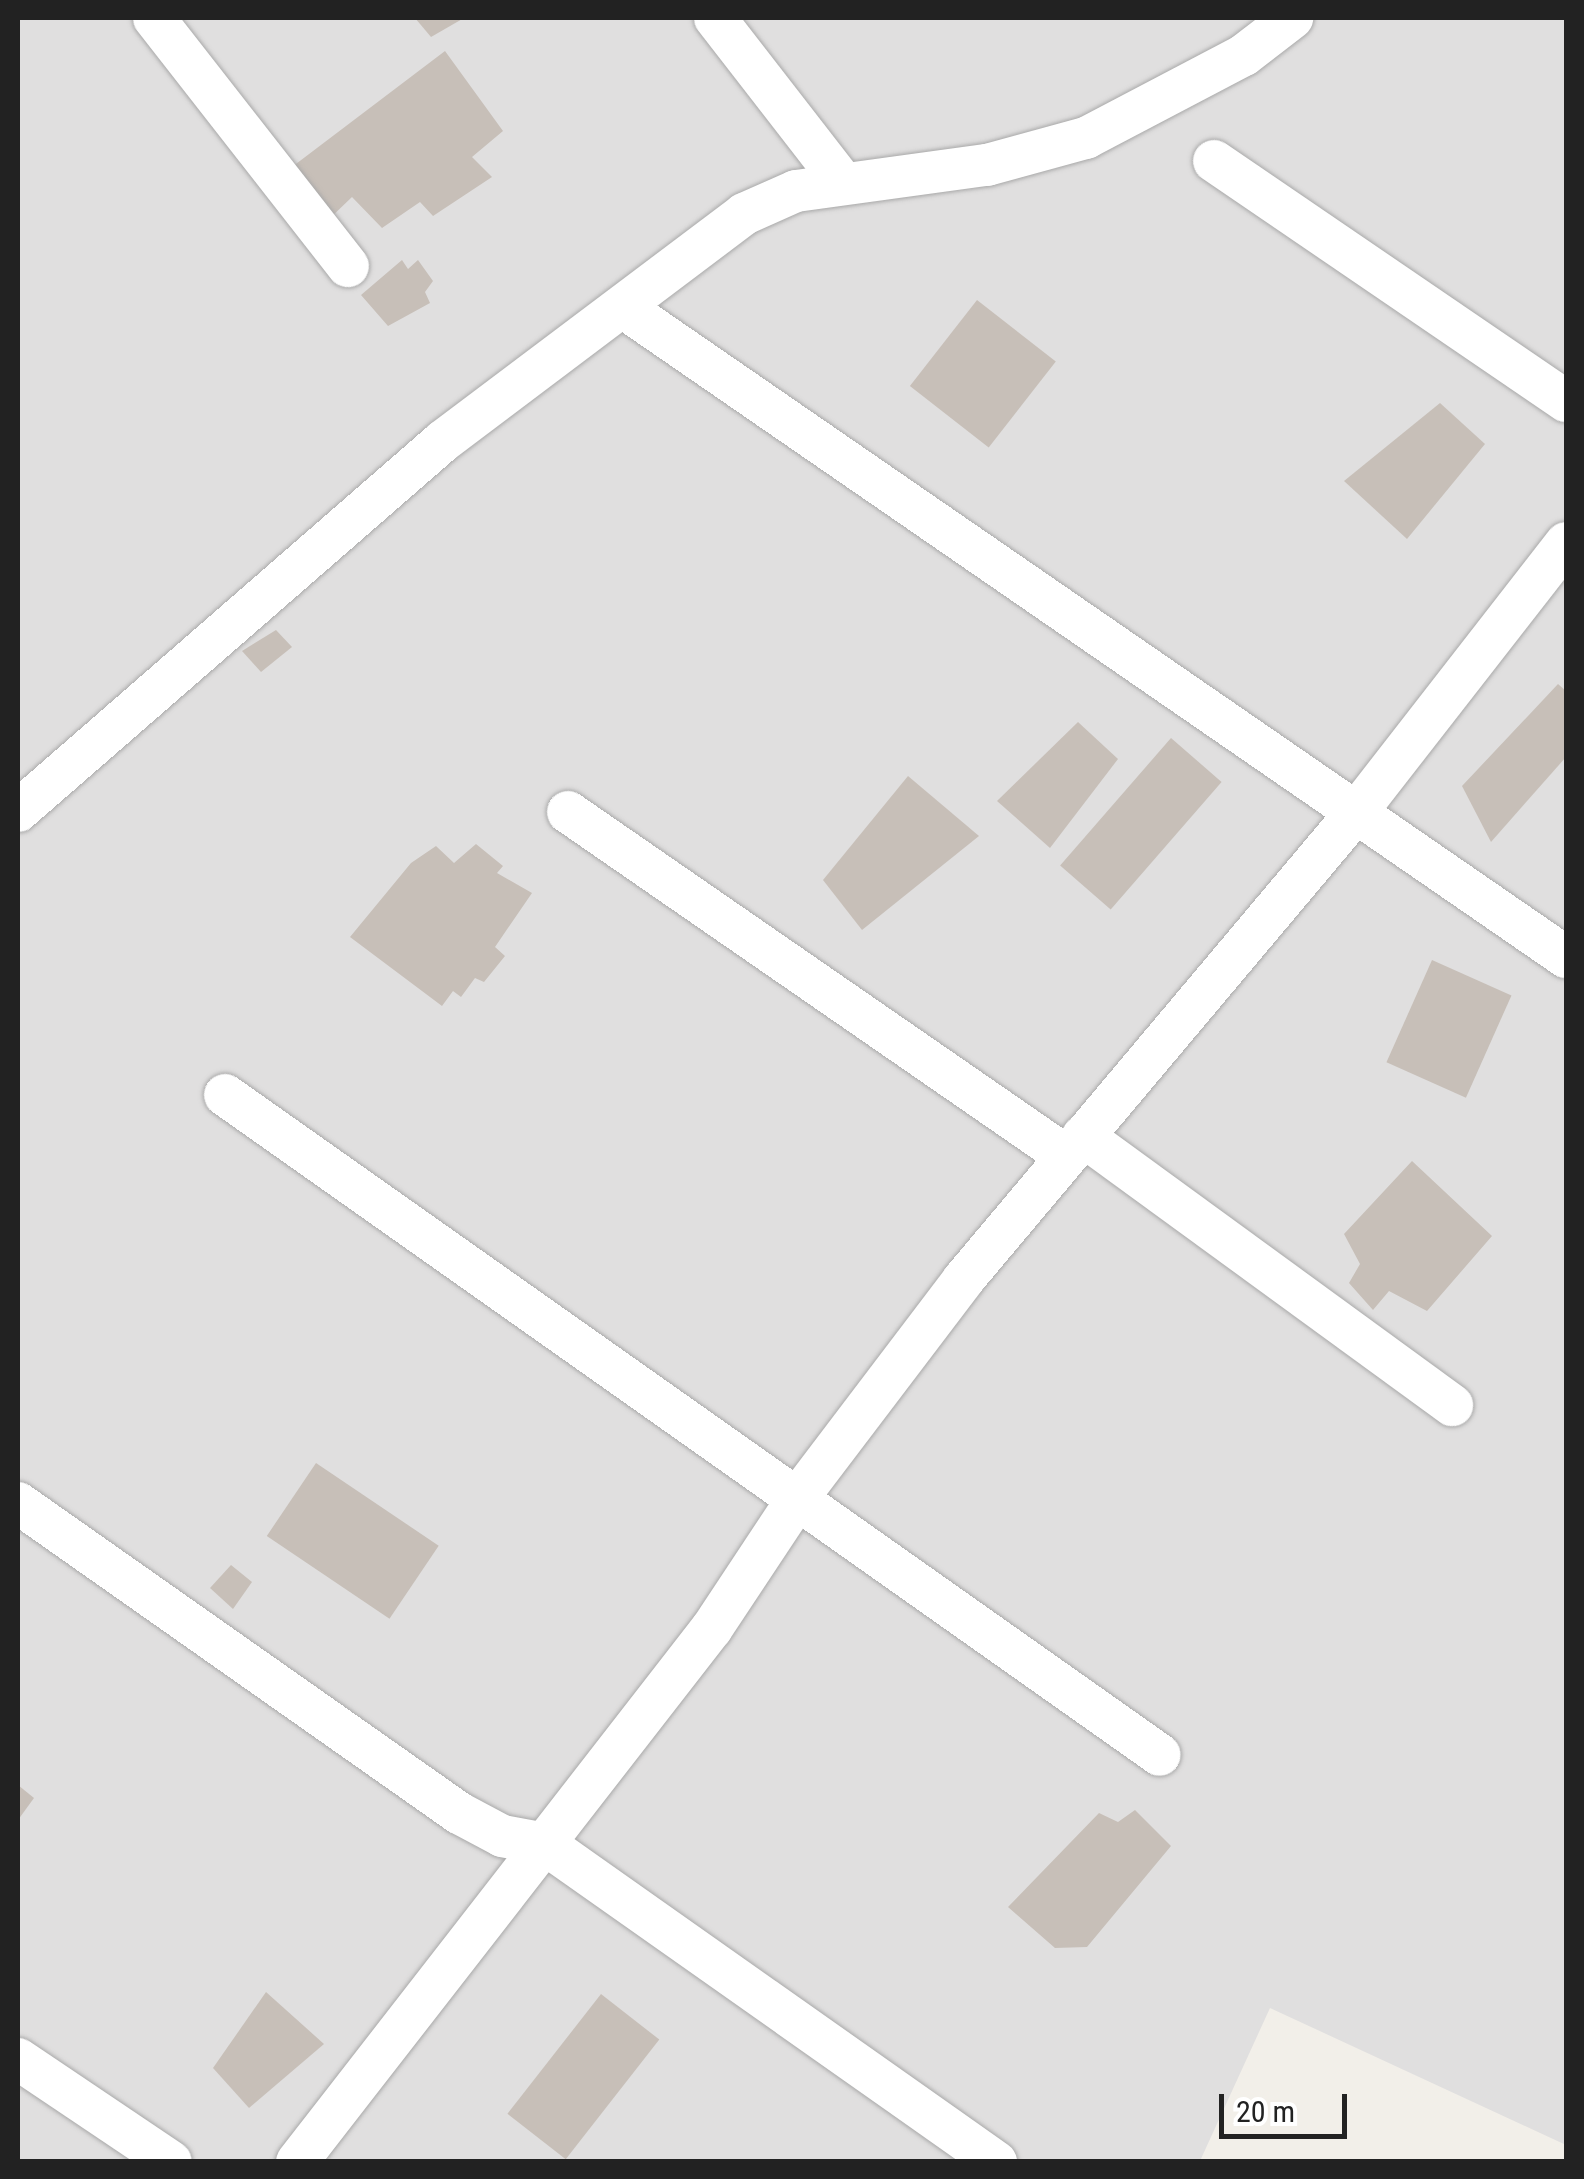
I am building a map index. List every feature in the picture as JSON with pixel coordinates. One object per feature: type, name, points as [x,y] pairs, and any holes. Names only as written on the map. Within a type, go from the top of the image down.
[{"type":"street","points":[[154,18],[348,266]]},
{"type":"street","points":[[715,18],[842,182]]},
{"type":"street","points":[[18,811],[443,441],[744,214],[842,182],[987,165],[1086,138],[1244,56],[1292,18]]},
{"type":"street","points":[[1214,161],[1566,401]]},
{"type":"street","points":[[624,308],[1358,809],[1566,956]]},
{"type":"street","points":[[298,2162],[712,1628],[800,1495],[1075,1146],[1358,809],[1566,544]]},
{"type":"street","points":[[568,812],[1075,1146],[1452,1405]]},
{"type":"street","points":[[225,1094],[800,1495],[1160,1755]]},
{"type":"street","points":[[18,1502],[458,1813],[502,1836],[545,1844],[996,2162]]},
{"type":"street","points":[[18,2060],[171,2162]]},
{"type":"shaded area","points":[[18,18],[1566,18],[1566,2145],[1270,2008],[1200,2161],[18,2161]]},
{"type":"building","points":[[415,18],[464,18],[431,37]]},
{"type":"building","points":[[445,51],[503,131],[472,157],[492,177],[433,216],[420,202],[382,228],[352,197],[327,221],[284,173]]},
{"type":"building","points":[[402,260],[408,269],[418,260],[433,281],[425,292],[430,303],[388,326],[361,295]]},
{"type":"building","points":[[977,300],[1056,362],[989,447],[910,386]]},
{"type":"building","points":[[1440,403],[1485,444],[1407,539],[1344,481]]},
{"type":"building","points":[[276,630],[292,647],[261,672],[242,651]]},
{"type":"building","points":[[1558,684],[1566,691],[1566,757],[1491,842],[1462,786]]},
{"type":"building","points":[[1078,722],[1118,759],[1050,848],[997,801]]},
{"type":"building","points":[[1171,738],[1222,782],[1111,910],[1060,866]]},
{"type":"building","points":[[908,776],[979,836],[862,930],[823,880]]},
{"type":"building","points":[[476,844],[503,866],[497,873],[532,893],[495,947],[505,956],[484,982],[475,978],[461,997],[453,991],[442,1006],[350,937],[411,863],[436,846],[454,863]]},
{"type":"building","points":[[1432,960],[1511,995],[1466,1098],[1386,1062]]},
{"type":"building","points":[[1412,1161],[1492,1236],[1427,1311],[1389,1291],[1373,1310],[1349,1283],[1360,1264],[1344,1234]]},
{"type":"building","points":[[316,1463],[439,1546],[389,1619],[267,1536]]},
{"type":"building","points":[[231,1565],[252,1582],[233,1609],[210,1588]]},
{"type":"building","points":[[18,1785],[34,1798],[18,1820]]},
{"type":"building","points":[[1135,1810],[1171,1846],[1087,1947],[1055,1948],[1008,1907],[1099,1813],[1118,1822]]},
{"type":"building","points":[[266,1992],[324,2044],[249,2108],[213,2068]]},
{"type":"building","points":[[601,1994],[659,2040],[566,2159],[507,2114]]}]
